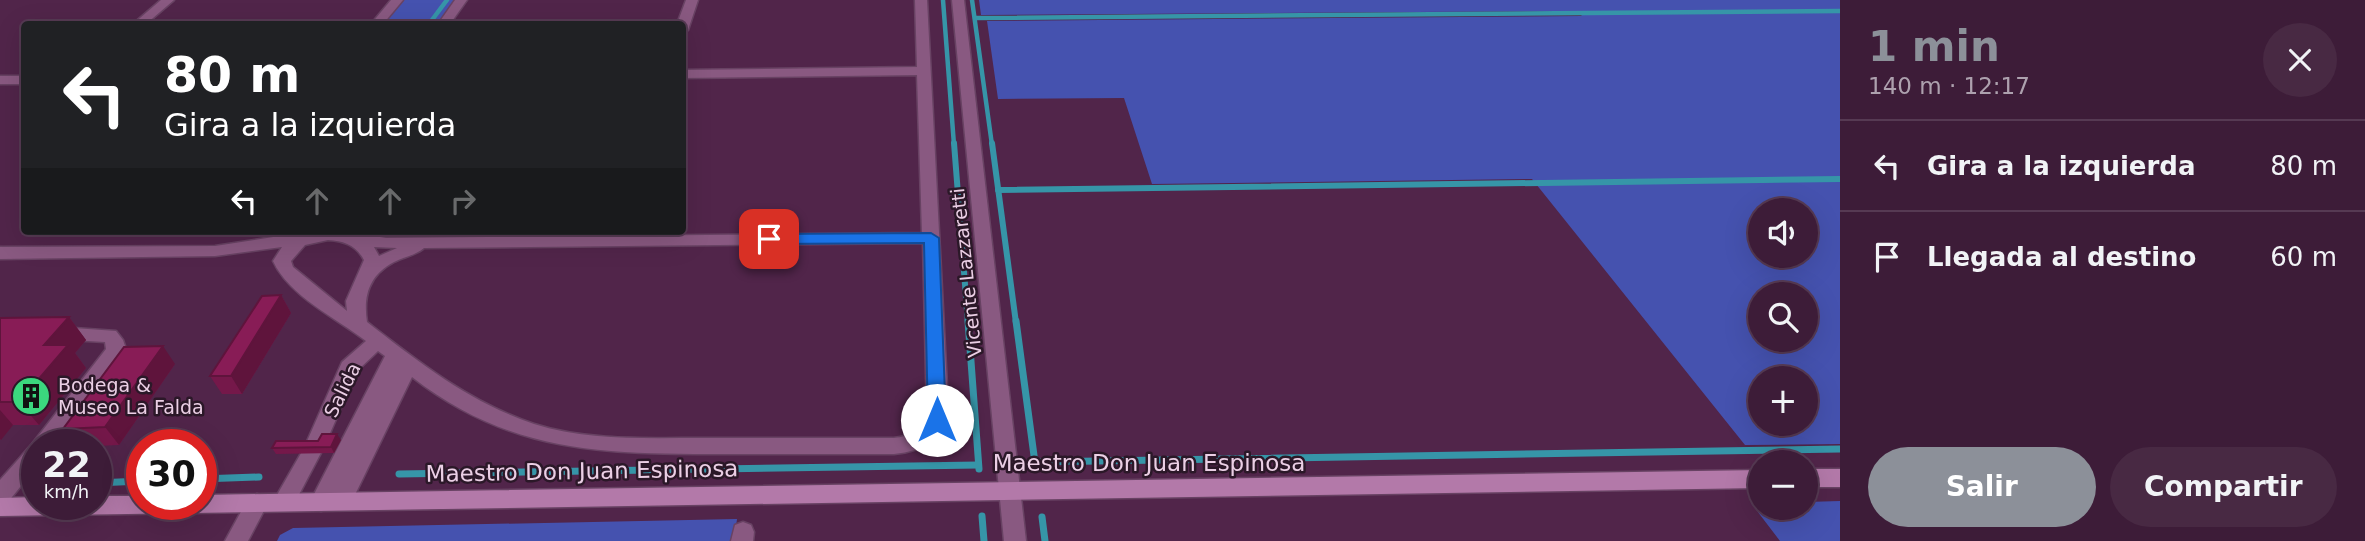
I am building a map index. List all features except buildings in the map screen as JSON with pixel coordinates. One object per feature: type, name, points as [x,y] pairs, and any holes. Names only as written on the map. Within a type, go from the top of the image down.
[{"type":"main road","points":[[1818,478],[1840,478]]},
{"type":"main road","name":"Maestro Don Juan Espinosa","points":[[217,504],[1748,479]]},
{"type":"main road","name":"Maestro Don Juan Espinosa","points":[[0,507],[126,505]]},
{"type":"street","points":[[143,21],[168,0]]},
{"type":"street","points":[[380,21],[397,0]]},
{"type":"street","points":[[446,21],[461,0]]},
{"type":"street","points":[[685,21],[692,0]]},
{"type":"street","points":[[0,253],[205,252],[262,257],[284,265],[330,309],[358,325],[444,391],[482,411],[531,431],[569,440],[653,446],[910,444],[931,433],[938,413],[921,0]]},
{"type":"street","name":"Vicente Lazzaretti","points":[[958,0],[1016,541]]},
{"type":"street","points":[[686,74],[924,71]]},
{"type":"street","points":[[0,80],[21,80]]},
{"type":"street","points":[[205,252],[276,237],[301,235]]},
{"type":"street","points":[[284,265],[286,252],[311,235]]},
{"type":"street","points":[[336,235],[386,243],[931,238]]},
{"type":"street","points":[[276,237],[284,265]]},
{"type":"street","points":[[354,239],[363,244],[372,255],[368,276],[355,301],[358,325]]},
{"type":"street","points":[[368,276],[393,255],[443,242]]},
{"type":"street","points":[[43,335],[101,335],[109,337],[116,344],[109,360],[54,429]]},
{"type":"street","name":"Salida","points":[[284,502],[312,450],[349,368],[358,356],[378,340]]},
{"type":"street","points":[[331,502],[402,359]]},
{"type":"street","points":[[0,496],[21,470]]},
{"type":"street","points":[[236,541],[257,503]]},
{"type":"shaded area","points":[[401,0],[455,0],[439,21],[384,21]]},
{"type":"shaded area","points":[[979,0],[1840,0],[1840,444],[1745,445],[1532,179],[1152,184],[1124,98],[998,99],[987,21],[1582,16],[1577,11],[981,15]]},
{"type":"shaded area","points":[[1840,501],[1840,541],[1780,541],[1764,520],[1818,520],[1818,502]]},
{"type":"shaded area","points":[[737,519],[734,541],[277,541],[280,535],[293,528]]},
{"type":"waterway","points":[[431,21],[447,0]]},
{"type":"waterway","points":[[943,0],[954,145]]},
{"type":"waterway","points":[[972,0],[992,145]]},
{"type":"waterway","points":[[975,18],[1840,11]]},
{"type":"waterway","points":[[954,143],[968,323]]},
{"type":"waterway","points":[[992,143],[998,190]]},
{"type":"waterway","points":[[998,190],[1840,179]]},
{"type":"waterway","points":[[998,190],[1016,323]]},
{"type":"waterway","points":[[968,321],[979,469]]},
{"type":"waterway","points":[[1016,321],[1035,463]]},
{"type":"waterway","points":[[1035,462],[1840,449]]},
{"type":"waterway","points":[[399,474],[978,465]]},
{"type":"waterway","points":[[217,478],[259,477]]},
{"type":"waterway","points":[[112,482],[126,482]]},
{"type":"waterway","points":[[982,516],[984,541]]},
{"type":"waterway","points":[[1042,517],[1045,541]]},
{"type":"place","name":"Bodega & Museo La Falda","points":[[31,396]]},
{"type":"route","points":[[769,239],[931,238],[937,420]]}]
